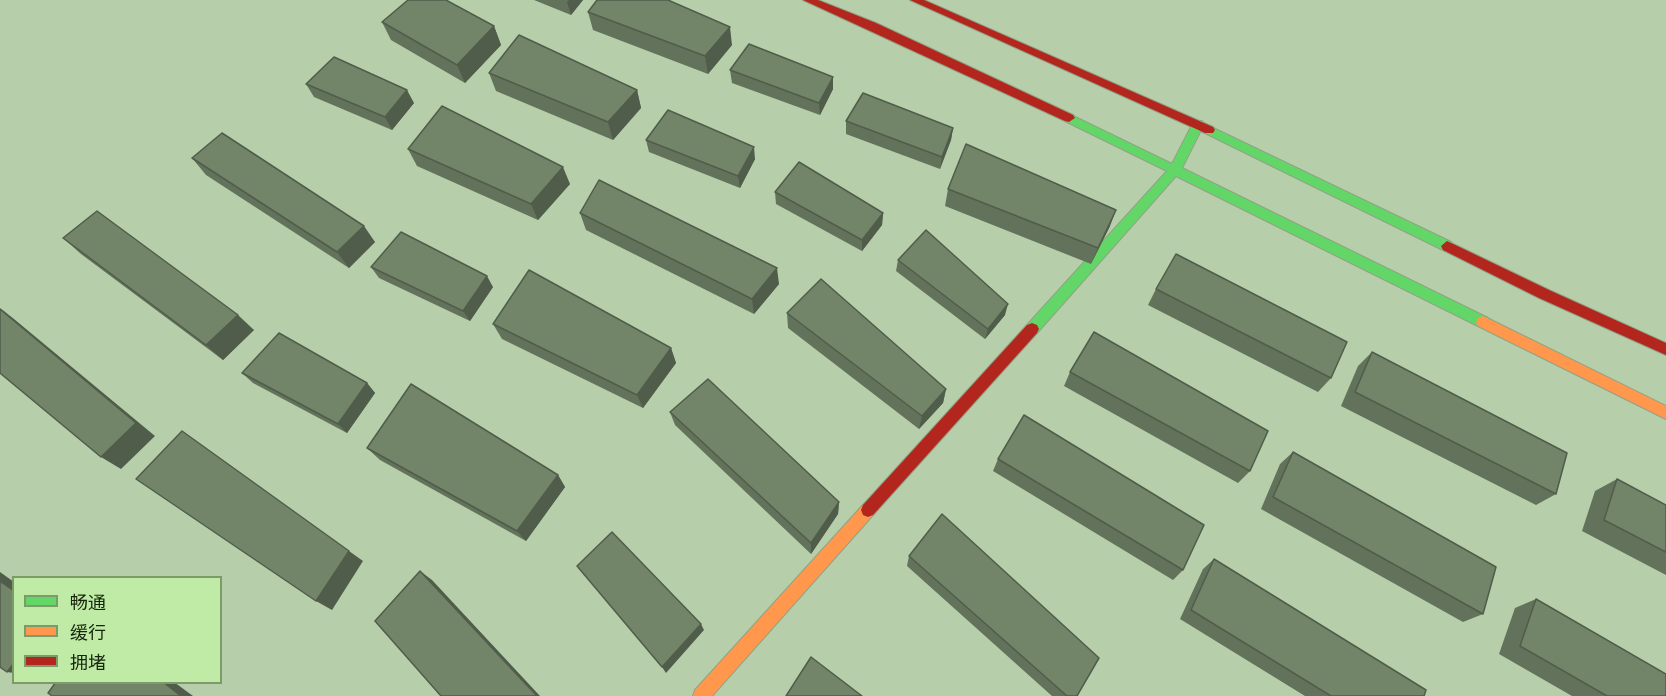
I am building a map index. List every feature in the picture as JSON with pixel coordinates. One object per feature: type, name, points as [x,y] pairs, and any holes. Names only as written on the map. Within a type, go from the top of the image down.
[{"type":"street","points":[[808,0],[872,26],[1056,111],[1666,413]]},
{"type":"street","points":[[915,0],[1198,124],[1544,294],[1666,349]]},
{"type":"street","points":[[701,696],[1175,170],[1198,124]]},
{"type":"building","points":[[408,0],[446,0],[494,26],[457,65],[382,22]]},
{"type":"building","points":[[597,0],[668,0],[730,27],[705,56],[588,12]]},
{"type":"building","points":[[519,35],[637,90],[608,122],[489,73]]},
{"type":"building","points":[[749,44],[833,77],[819,103],[730,70]]},
{"type":"building","points":[[334,57],[407,90],[385,117],[306,84]]},
{"type":"building","points":[[863,93],[953,128],[942,157],[846,121]]},
{"type":"building","points":[[442,106],[563,167],[531,204],[408,149]]},
{"type":"building","points":[[668,110],[754,147],[738,176],[646,140]]},
{"type":"building","points":[[222,133],[364,226],[337,252],[192,158]]},
{"type":"building","points":[[966,144],[1116,210],[1098,248],[948,189]]},
{"type":"building","points":[[799,162],[883,213],[862,240],[775,192]]},
{"type":"building","points":[[599,180],[777,268],[752,299],[580,213]]},
{"type":"building","points":[[97,211],[238,315],[206,345],[63,238]]},
{"type":"building","points":[[926,230],[1008,304],[988,329],[898,260]]},
{"type":"building","points":[[401,232],[487,276],[463,311],[371,267]]},
{"type":"building","points":[[1176,254],[1347,342],[1331,378],[1156,289]]},
{"type":"building","points":[[529,270],[671,348],[637,395],[493,324]]},
{"type":"building","points":[[821,279],[946,389],[922,416],[787,313]]},
{"type":"building","points":[[0,309],[136,423],[101,457],[0,373]]},
{"type":"building","points":[[1094,332],[1268,431],[1250,471],[1070,372]]},
{"type":"building","points":[[279,333],[367,383],[338,424],[242,373]]},
{"type":"building","points":[[1372,352],[1567,453],[1556,494],[1355,392]]},
{"type":"building","points":[[708,379],[839,502],[811,543],[670,412]]},
{"type":"building","points":[[411,384],[558,475],[517,531],[367,448]]},
{"type":"building","points":[[1024,415],[1204,525],[1183,570],[998,459]]},
{"type":"building","points":[[182,431],[349,551],[316,601],[136,479]]},
{"type":"building","points":[[1293,452],[1496,567],[1483,614],[1273,497]]},
{"type":"building","points":[[1617,479],[1666,505],[1666,552],[1604,520]]},
{"type":"building","points":[[942,514],[1099,658],[1077,696],[1067,696],[909,556]]},
{"type":"building","points":[[612,532],[701,624],[662,667],[577,566]]},
{"type":"building","points":[[1214,559],[1426,690],[1424,696],[1331,696],[1191,610]]},
{"type":"building","points":[[420,571],[537,696],[441,696],[375,621]]},
{"type":"building","points":[[0,581],[12,590],[12,666],[7,672],[0,667]]},
{"type":"building","points":[[1536,599],[1666,674],[1666,696],[1607,696],[1520,646]]},
{"type":"building","points":[[811,657],[862,696],[786,696]]},
{"type":"building","points":[[55,684],[166,684],[181,696],[52,696],[48,693]]},
{"type":"traffic: fast","points":[[1069,118],[1483,322]]},
{"type":"traffic: fast","points":[[1032,329],[1175,170],[1198,124]]},
{"type":"traffic: fast","points":[[1209,130],[1447,246]]},
{"type":"traffic: slow","points":[[1483,322],[1666,413]]},
{"type":"traffic: slow","points":[[701,696],[868,510]]},
{"type":"traffic: jam","points":[[808,0],[872,26],[1069,118]]},
{"type":"traffic: jam","points":[[915,0],[1209,130]]},
{"type":"traffic: jam","points":[[1447,246],[1544,294],[1666,349]]},
{"type":"traffic: jam","points":[[868,510],[1032,329]]}]
